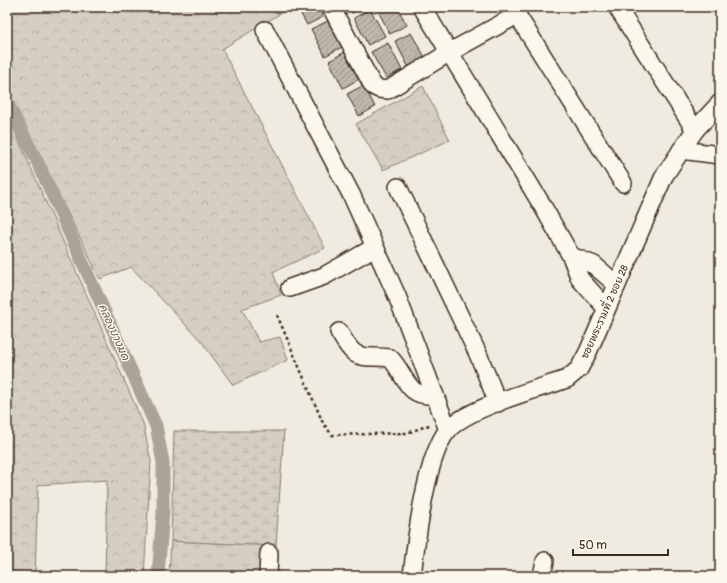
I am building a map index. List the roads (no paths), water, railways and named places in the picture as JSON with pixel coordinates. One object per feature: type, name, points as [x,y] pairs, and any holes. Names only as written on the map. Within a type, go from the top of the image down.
[{"type":"street","points":[[331,7],[373,86],[379,89],[388,90],[514,11],[623,183]]},
{"type":"street","points":[[422,7],[571,256],[580,279],[606,308]]},
{"type":"street","points":[[617,7],[696,130]]},
{"type":"street","points":[[265,30],[352,196],[397,296],[446,425]]},
{"type":"street","name":"ซอยพระรามที่ 2 ซอย 28","points":[[412,576],[417,534],[434,454],[446,425],[473,412],[567,379],[579,369],[588,352],[664,176],[696,130],[720,103]]},
{"type":"street","points":[[681,150],[720,155]]},
{"type":"street","points":[[398,187],[478,354],[498,403]]},
{"type":"street","points":[[290,288],[324,276],[375,247]]},
{"type":"street","points":[[571,256],[594,265],[617,285]]},
{"type":"street","points":[[339,332],[355,355],[367,358],[390,358],[397,365],[410,389],[418,394],[435,394]]},
{"type":"street","points":[[268,576],[269,553]]},
{"type":"waterway","name":"คลองบางมด","points":[[7,102],[38,163],[156,426],[163,462],[163,512],[158,576]]}]
